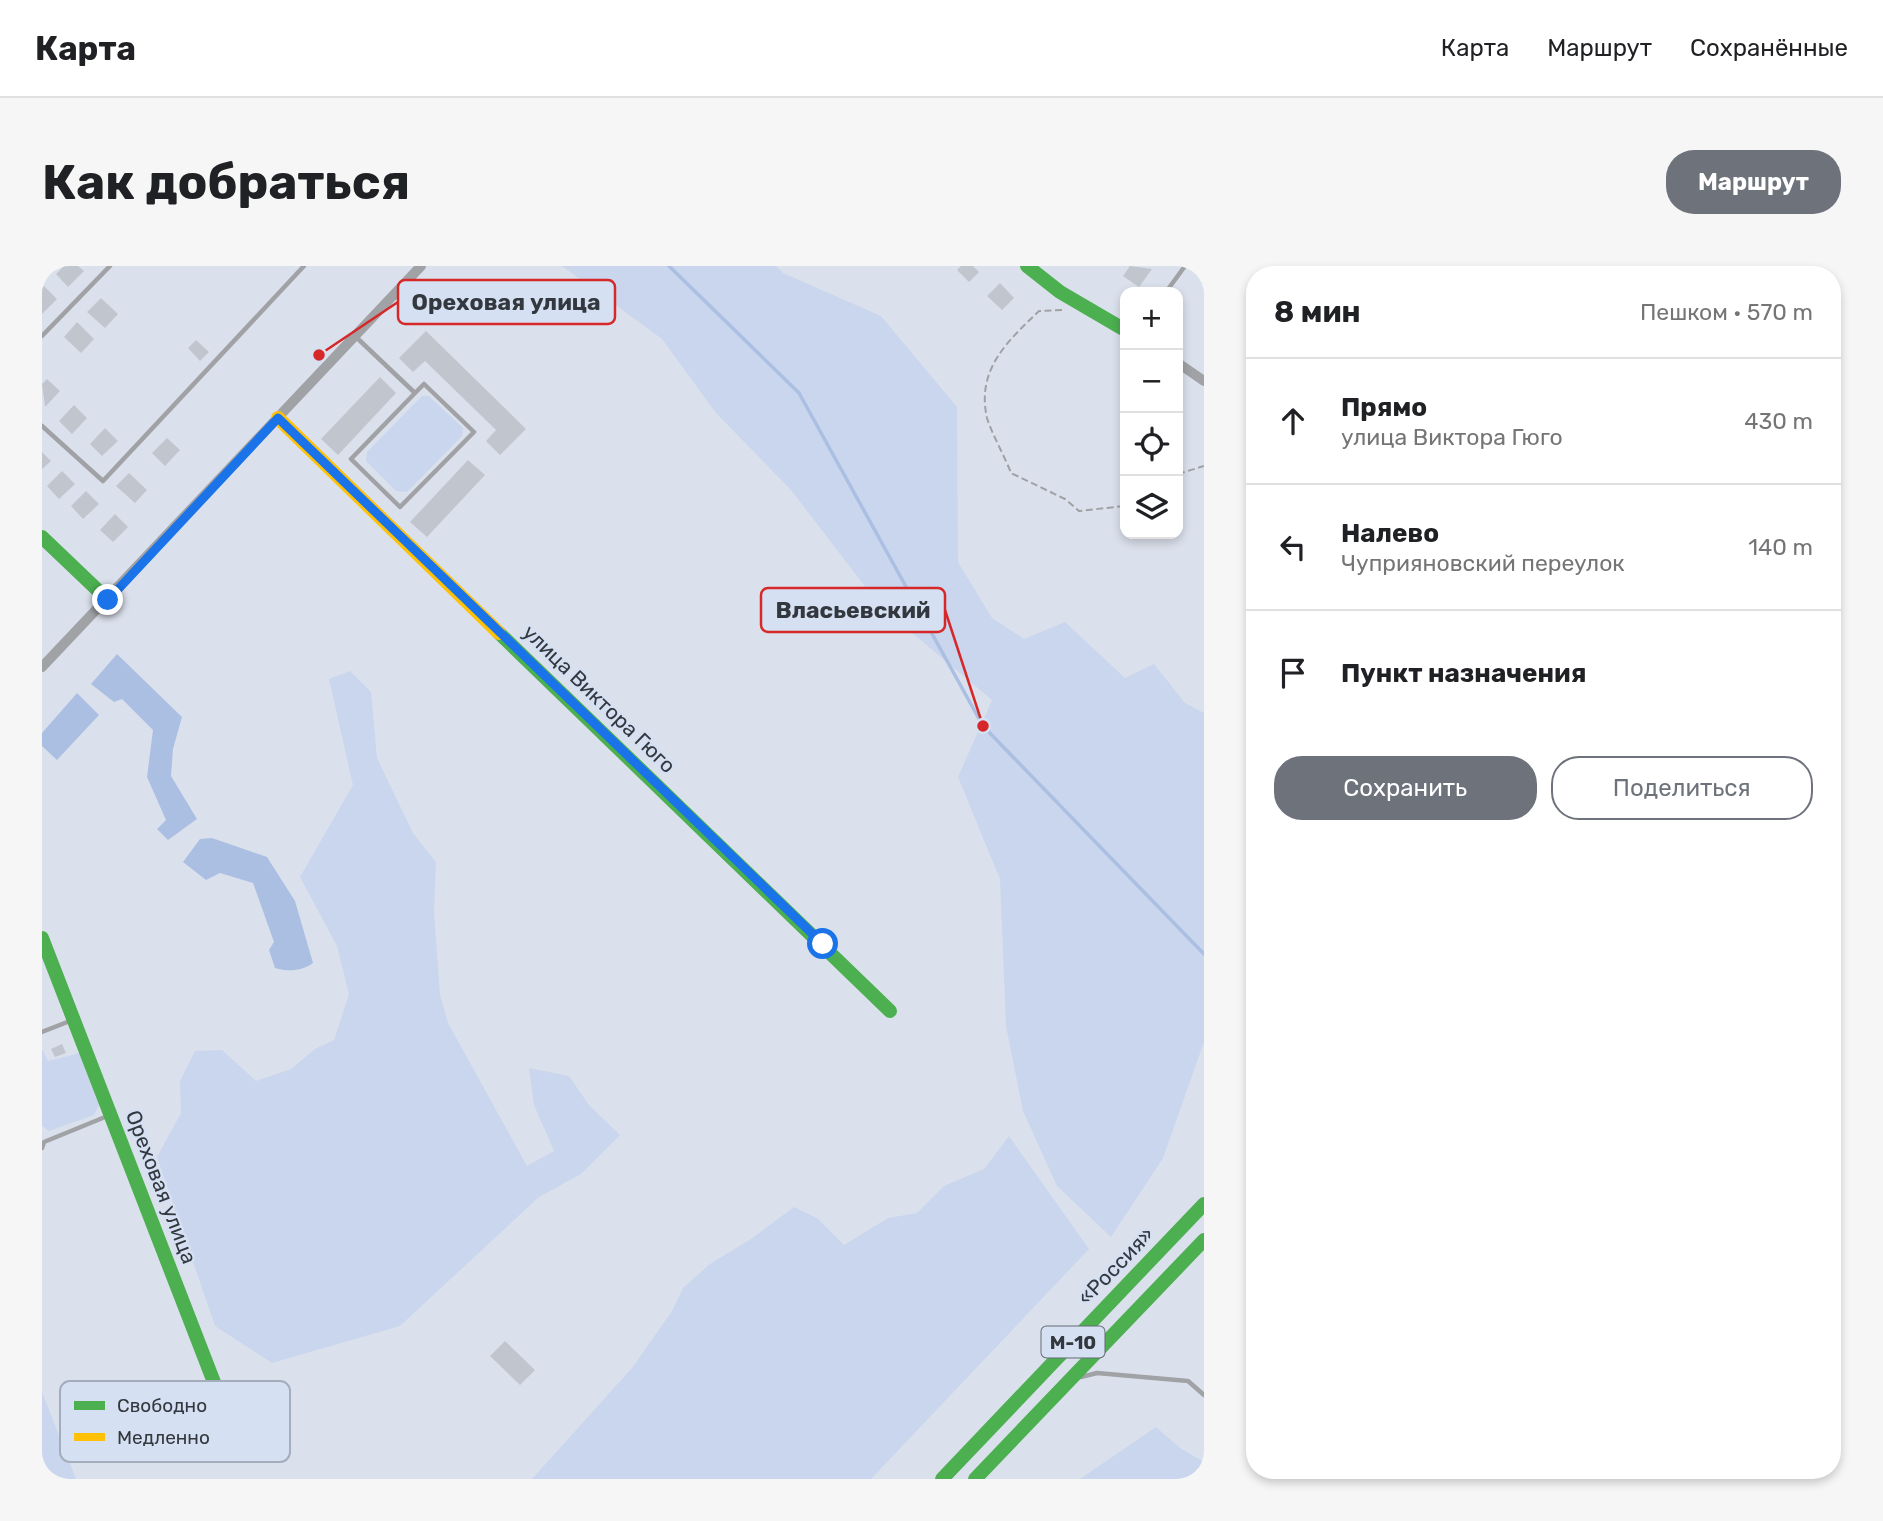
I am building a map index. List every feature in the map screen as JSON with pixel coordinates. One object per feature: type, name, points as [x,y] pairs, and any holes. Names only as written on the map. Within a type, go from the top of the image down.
[{"type":"main road","points":[[1027,266],[1060,292],[1120,327]]},
{"type":"main road","name":"улица Виктора Гюго","points":[[278,418],[890,1011]]},
{"type":"main road","points":[[42,537],[108,600]]},
{"type":"main road","name":"Ореховая улица","points":[[42,938],[214,1381]]},
{"type":"main road","name":"«Россия»","points":[[942,1479],[1204,1204]]},
{"type":"main road","name":"М-10","points":[[975,1479],[1204,1240]]},
{"type":"street","points":[[42,667],[421,266]]},
{"type":"street","points":[[1183,366],[1204,381]]},
{"type":"lane","points":[[42,336],[110,266]]},
{"type":"lane","points":[[42,426],[103,481],[304,266]]},
{"type":"lane","points":[[1170,287],[1185,266]]},
{"type":"lane","points":[[355,337],[415,393]]},
{"type":"lane","points":[[424,384],[474,432],[400,507],[351,459],[415,393],[424,384]]},
{"type":"lane","points":[[42,1032],[74,1020]]},
{"type":"lane","points":[[42,1148],[43,1140],[110,1115]]},
{"type":"lane","points":[[1054,1394],[1079,1377],[1097,1373],[1188,1381],[1204,1395]]},
{"type":"path","points":[[1062,310],[1039,311],[999,351],[987,384],[988,418],[1011,473],[1065,499],[1079,511],[1120,507]]},
{"type":"path","points":[[1183,472],[1204,466]]},
{"type":"shaded area","points":[[562,266],[776,266],[783,273],[881,316],[957,407],[958,562],[992,618],[1024,639],[1065,622],[1125,678],[1154,664],[1185,703],[1204,713],[1204,1042],[1163,1158],[1111,1237],[1057,1186],[1023,1111],[1006,1026],[1000,879],[958,777],[992,700],[880,606],[791,490],[716,413],[662,339]]},
{"type":"shaded area","points":[[422,396],[429,396],[463,428],[462,436],[407,492],[396,491],[366,461],[367,452]]},
{"type":"shaded area","points":[[117,654],[182,717],[173,749],[171,776],[197,819],[168,840],[157,829],[166,820],[147,777],[153,730],[122,699],[114,702],[91,684]]},
{"type":"shaded area","points":[[350,671],[371,692],[377,758],[413,833],[436,862],[434,911],[440,995],[448,1023],[527,1166],[554,1151],[534,1105],[529,1068],[569,1076],[589,1105],[620,1135],[581,1174],[539,1197],[400,1326],[272,1363],[215,1326],[157,1157],[181,1113],[180,1081],[195,1051],[222,1050],[256,1081],[291,1069],[315,1049],[334,1040],[349,994],[337,946],[300,877],[353,785],[329,679]]},
{"type":"shaded area","points":[[77,693],[99,715],[57,760],[42,746],[42,733]]},
{"type":"shaded area","points":[[212,838],[267,857],[295,901],[313,963],[295,970],[275,968],[269,950],[274,942],[253,883],[220,873],[206,880],[183,862],[200,839]]},
{"type":"shaded area","points":[[42,1049],[48,1061],[80,1053],[99,1105],[94,1115],[49,1131],[42,1126]]},
{"type":"shaded area","points":[[1009,1136],[1089,1249],[871,1479],[532,1479],[632,1368],[672,1311],[683,1288],[710,1264],[751,1239],[794,1207],[817,1218],[844,1245],[888,1218],[917,1213],[944,1186],[984,1169]]},
{"type":"shaded area","points":[[42,1392],[60,1438],[60,1462],[69,1462],[76,1479],[42,1479]]},
{"type":"shaded area","points":[[1156,1427],[1180,1448],[1204,1462],[1204,1479],[1080,1479]]},
{"type":"building","points":[[64,266],[78,266],[84,271],[68,287],[56,274]]},
{"type":"building","points":[[961,266],[973,266],[979,272],[969,282],[957,270]]},
{"type":"building","points":[[1130,266],[1152,269],[1139,287],[1123,276]]},
{"type":"building","points":[[1000,283],[1014,298],[1002,310],[987,296]]},
{"type":"building","points":[[44,286],[57,299],[42,314],[42,288]]},
{"type":"building","points":[[101,298],[118,314],[105,328],[87,312]]},
{"type":"building","points":[[77,322],[94,339],[81,353],[64,337]]},
{"type":"building","points":[[426,331],[526,429],[500,455],[486,441],[496,430],[425,361],[413,372],[399,358]]},
{"type":"building","points":[[196,340],[209,352],[200,361],[188,348]]},
{"type":"building","points":[[380,377],[396,393],[338,455],[321,439]]},
{"type":"building","points":[[47,379],[60,391],[45,407],[42,384]]},
{"type":"building","points":[[74,405],[87,418],[72,434],[59,421]]},
{"type":"building","points":[[105,428],[118,441],[102,456],[90,444]]},
{"type":"building","points":[[167,438],[180,450],[165,466],[152,453]]},
{"type":"building","points":[[42,452],[51,461],[42,469]]},
{"type":"building","points":[[468,460],[485,475],[427,537],[410,522]]},
{"type":"building","points":[[62,471],[75,484],[59,499],[47,486]]},
{"type":"building","points":[[129,473],[147,490],[135,503],[116,486]]},
{"type":"building","points":[[86,491],[99,504],[83,519],[71,506]]},
{"type":"building","points":[[115,514],[128,527],[113,542],[100,530]]},
{"type":"building","points":[[62,1044],[66,1053],[55,1057],[51,1049]]},
{"type":"building","points":[[505,1341],[535,1370],[520,1385],[490,1356]]},
{"type":"waterway","points":[[669,266],[799,393],[983,726],[1204,954]]},
{"type":"traffic: fast","points":[[1027,266],[1060,292],[1120,327]]},
{"type":"traffic: fast","points":[[42,537],[108,600]]},
{"type":"traffic: fast","points":[[499,633],[890,1011]]},
{"type":"traffic: fast","points":[[42,938],[214,1381]]},
{"type":"traffic: fast","points":[[942,1479],[1204,1204]]},
{"type":"traffic: fast","points":[[975,1479],[1204,1240]]},
{"type":"traffic: slow","points":[[278,418],[499,633]]},
{"type":"place","name":"Ореховая улица","points":[[319,355]]},
{"type":"place","name":"Власьевский","points":[[983,726]]},
{"type":"route","points":[[108,600],[278,418],[823,944]]}]
